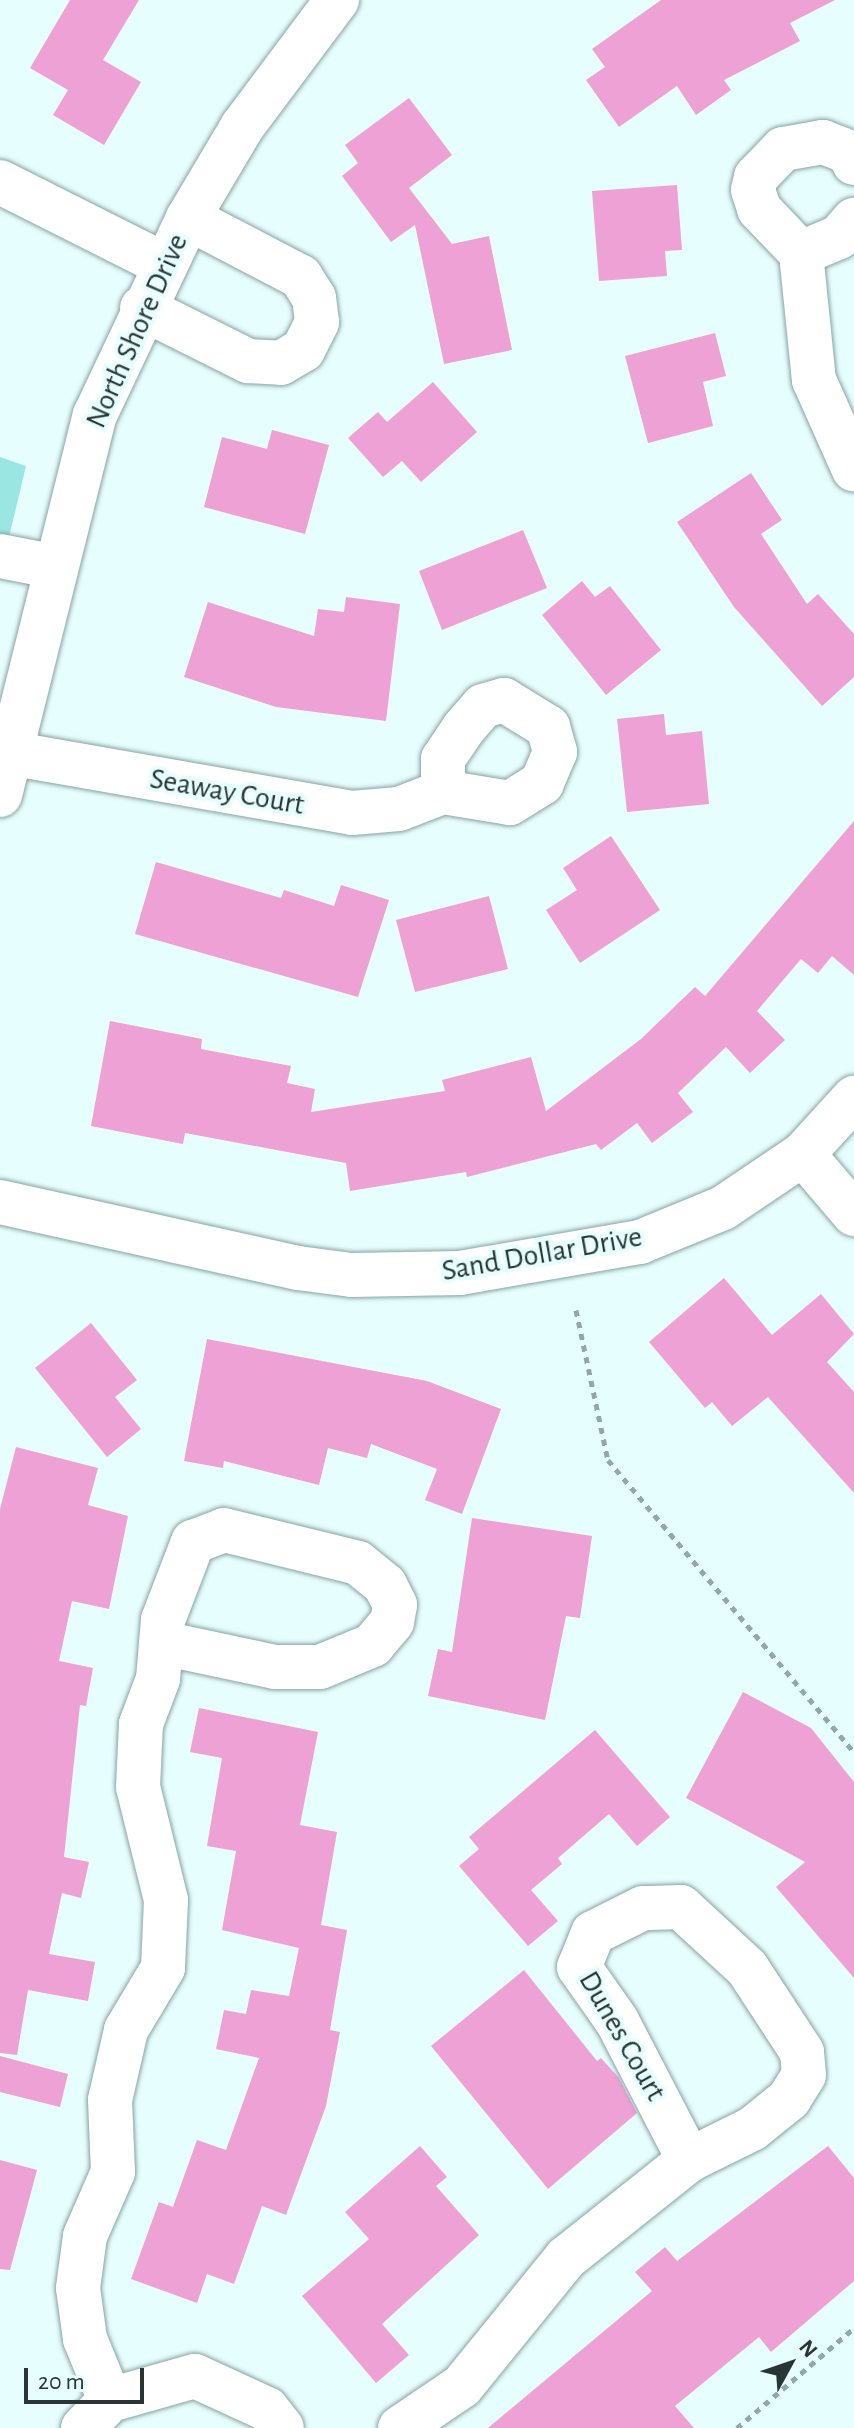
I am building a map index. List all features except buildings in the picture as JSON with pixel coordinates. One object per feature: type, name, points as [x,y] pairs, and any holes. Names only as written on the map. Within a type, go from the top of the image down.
[{"type":"street","name":"North Shore Drive","points":[[4,774],[95,415],[142,308],[188,218],[242,127],[337,0]]},
{"type":"street","points":[[854,163],[849,152],[823,142],[783,149],[756,177],[759,209],[801,253],[814,380],[854,470]]},
{"type":"street","points":[[0,182],[163,264]]},
{"type":"street","points":[[142,308],[248,361],[281,363],[303,350],[317,322],[314,298],[301,277],[188,218]]},
{"type":"street","points":[[801,253],[839,237],[854,220]]},
{"type":"street","points":[[0,556],[56,567]]},
{"type":"street","name":"Seaway Court","points":[[4,774],[352,813],[399,809],[443,792]]},
{"type":"street","name":"Sand Dollar Drive","points":[[0,1202],[298,1268],[352,1275],[460,1273],[640,1242],[723,1208],[803,1154],[854,1098]]},
{"type":"street","points":[[803,1154],[854,1214]]},
{"type":"street","points":[[162,1643],[275,1667],[320,1667],[373,1645],[392,1622],[395,1605],[385,1585],[358,1563],[224,1530],[193,1542],[163,1620],[158,1679],[141,1724],[138,1787],[166,1900],[163,1968],[126,2030],[110,2100],[113,2172],[85,2236],[78,2288],[97,2414],[195,2376],[267,2409],[282,2428]]},
{"type":"street","name":"Dunes Court","points":[[400,2428],[462,2386],[566,2258],[689,2160],[752,2129],[789,2099],[804,2075],[802,2052],[747,1968],[681,1907],[643,1908],[593,1933],[579,1967],[617,2021],[689,2160]]},
{"type":"path","points":[[576,1310],[608,1460],[854,1752]]},
{"type":"path","points":[[737,2428],[854,2328]]},
{"type":"shaded area","points":[[0,457],[26,466],[0,575]]}]
